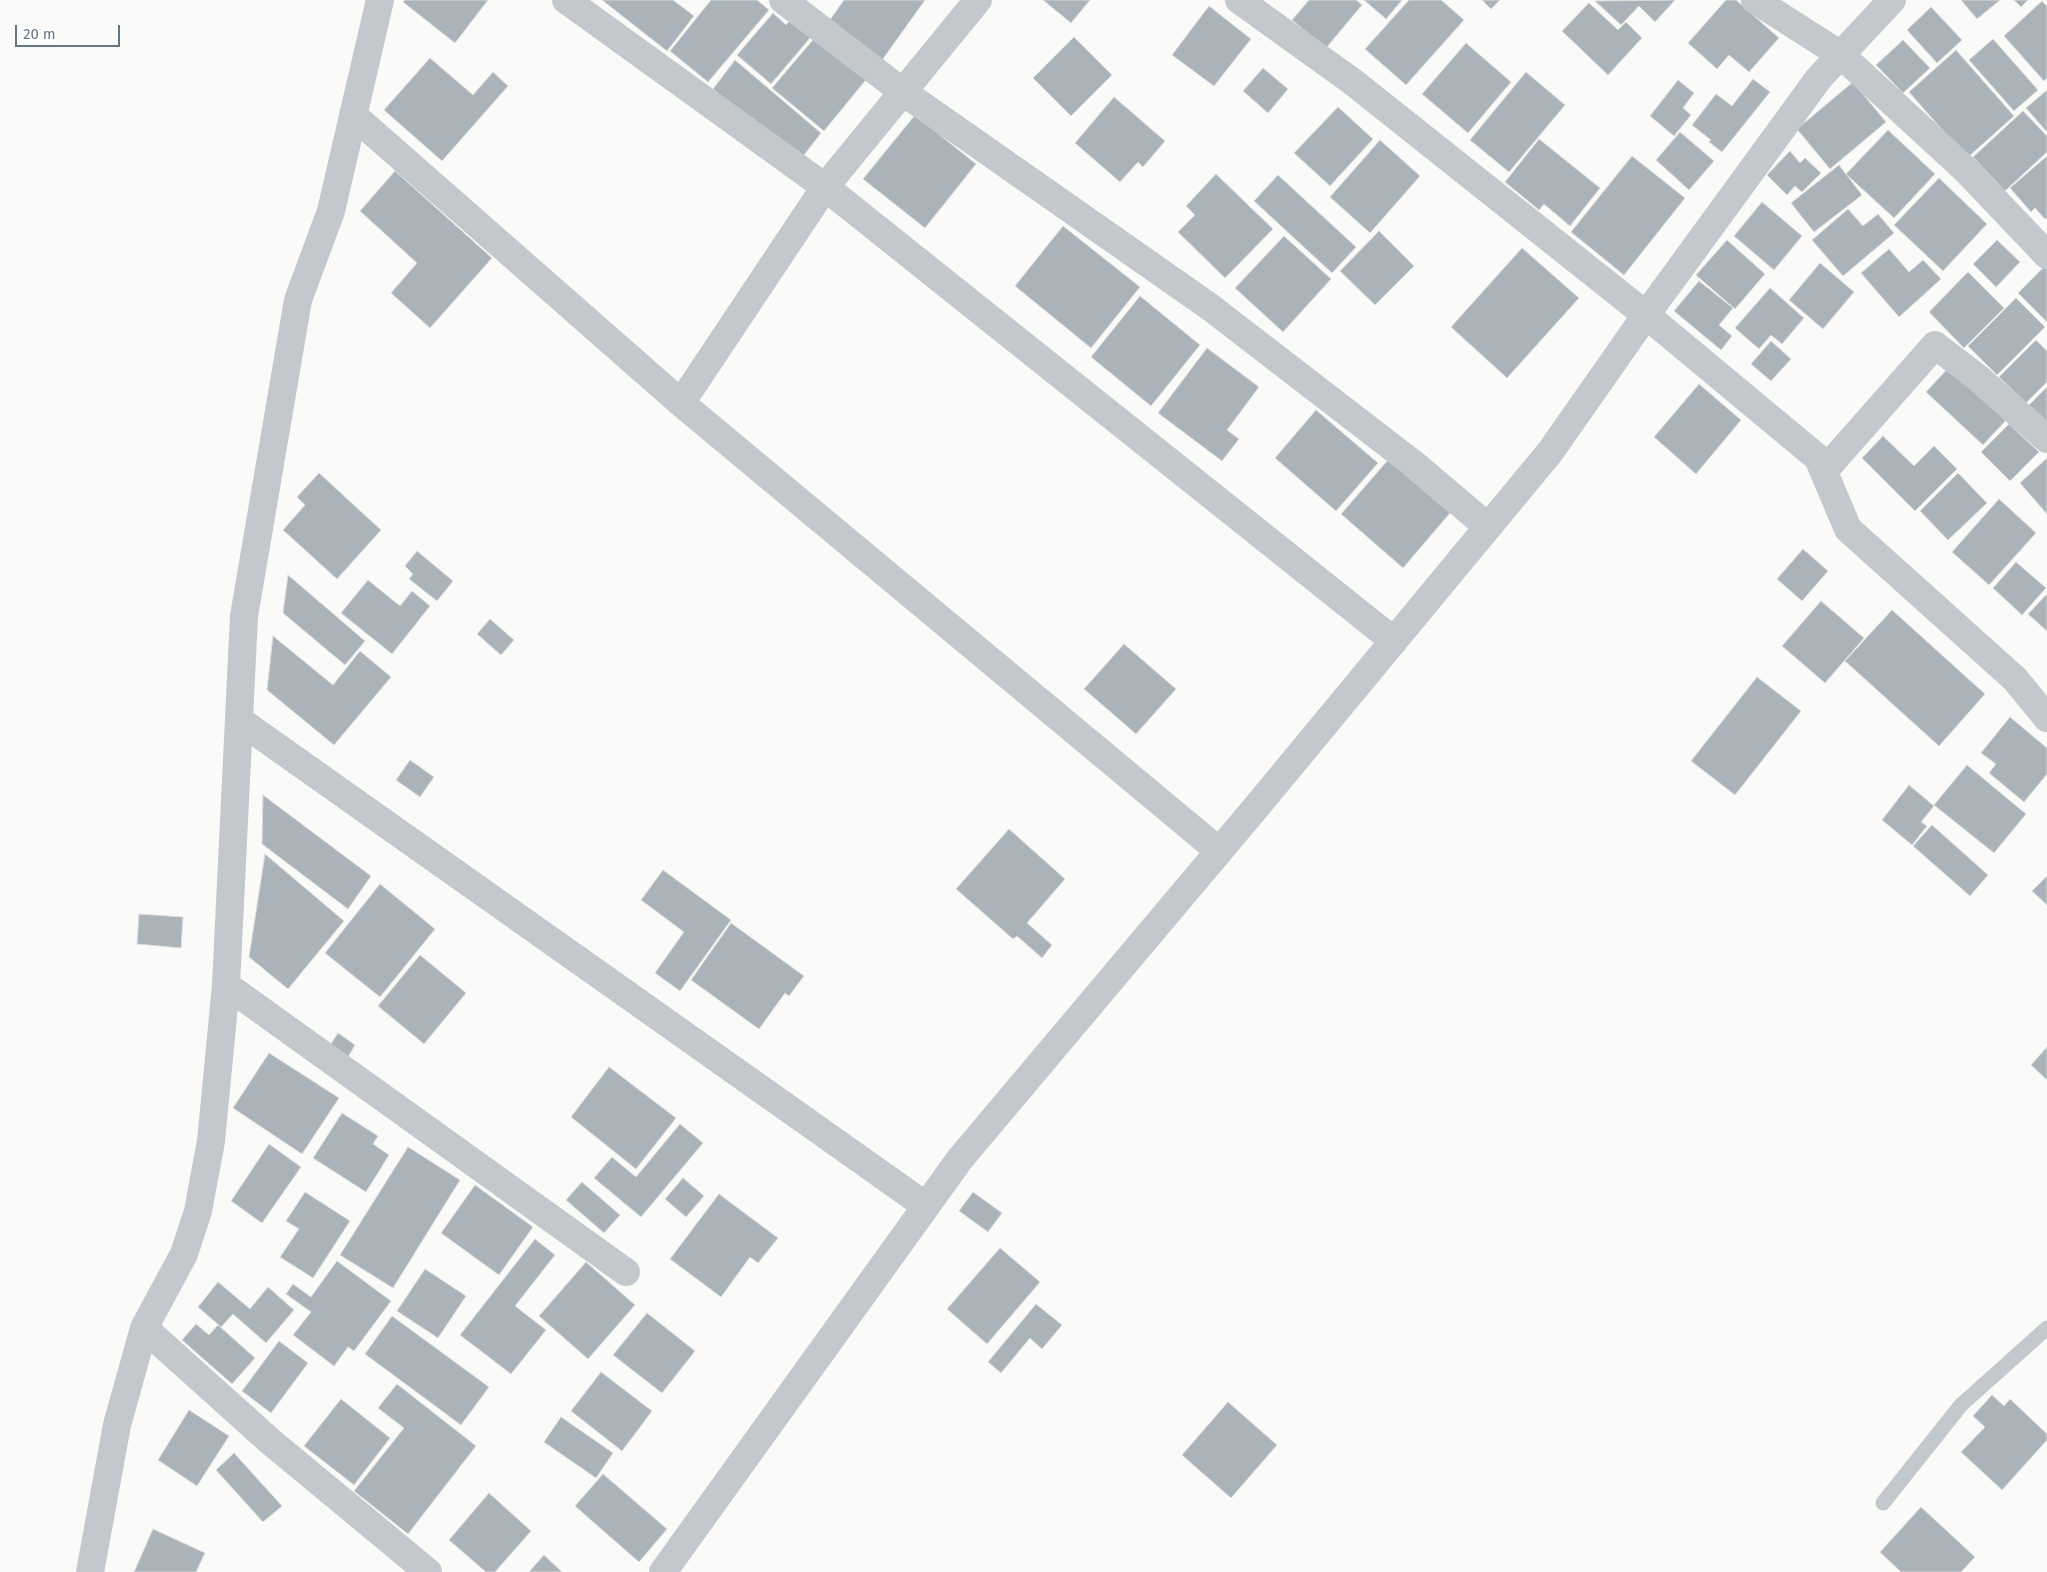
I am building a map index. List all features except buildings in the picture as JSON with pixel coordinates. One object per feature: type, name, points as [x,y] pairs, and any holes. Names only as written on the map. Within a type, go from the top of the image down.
[{"type":"street","points":[[90,1572],[117,1425],[144,1328],[184,1254],[198,1211],[211,1141],[226,985],[244,616],[298,300],[331,212],[380,0]]},
{"type":"street","points":[[566,0],[825,187],[1394,640]]},
{"type":"street","points":[[783,0],[903,92],[1210,307],[1415,465],[1488,527]]},
{"type":"street","points":[[681,402],[825,187],[978,0]]},
{"type":"street","points":[[1239,0],[1353,82],[1646,315],[1818,458],[1848,528],[2015,679],[2047,718]]},
{"type":"street","points":[[1755,0],[1840,55],[1967,171],[2047,255]]},
{"type":"street","points":[[663,1572],[960,1159],[1220,851],[1550,452],[1646,315],[1819,78],[1886,2]]},
{"type":"street","points":[[353,115],[681,402],[1220,851]]},
{"type":"street","points":[[1824,471],[1935,345],[1978,378],[2047,440]]},
{"type":"street","points":[[239,720],[926,1206]]},
{"type":"street","points":[[226,985],[626,1272]]},
{"type":"street","points":[[144,1328],[272,1442],[428,1572]]},
{"type":"lane","points":[[1883,1503],[1961,1405],[2047,1328]]}]
